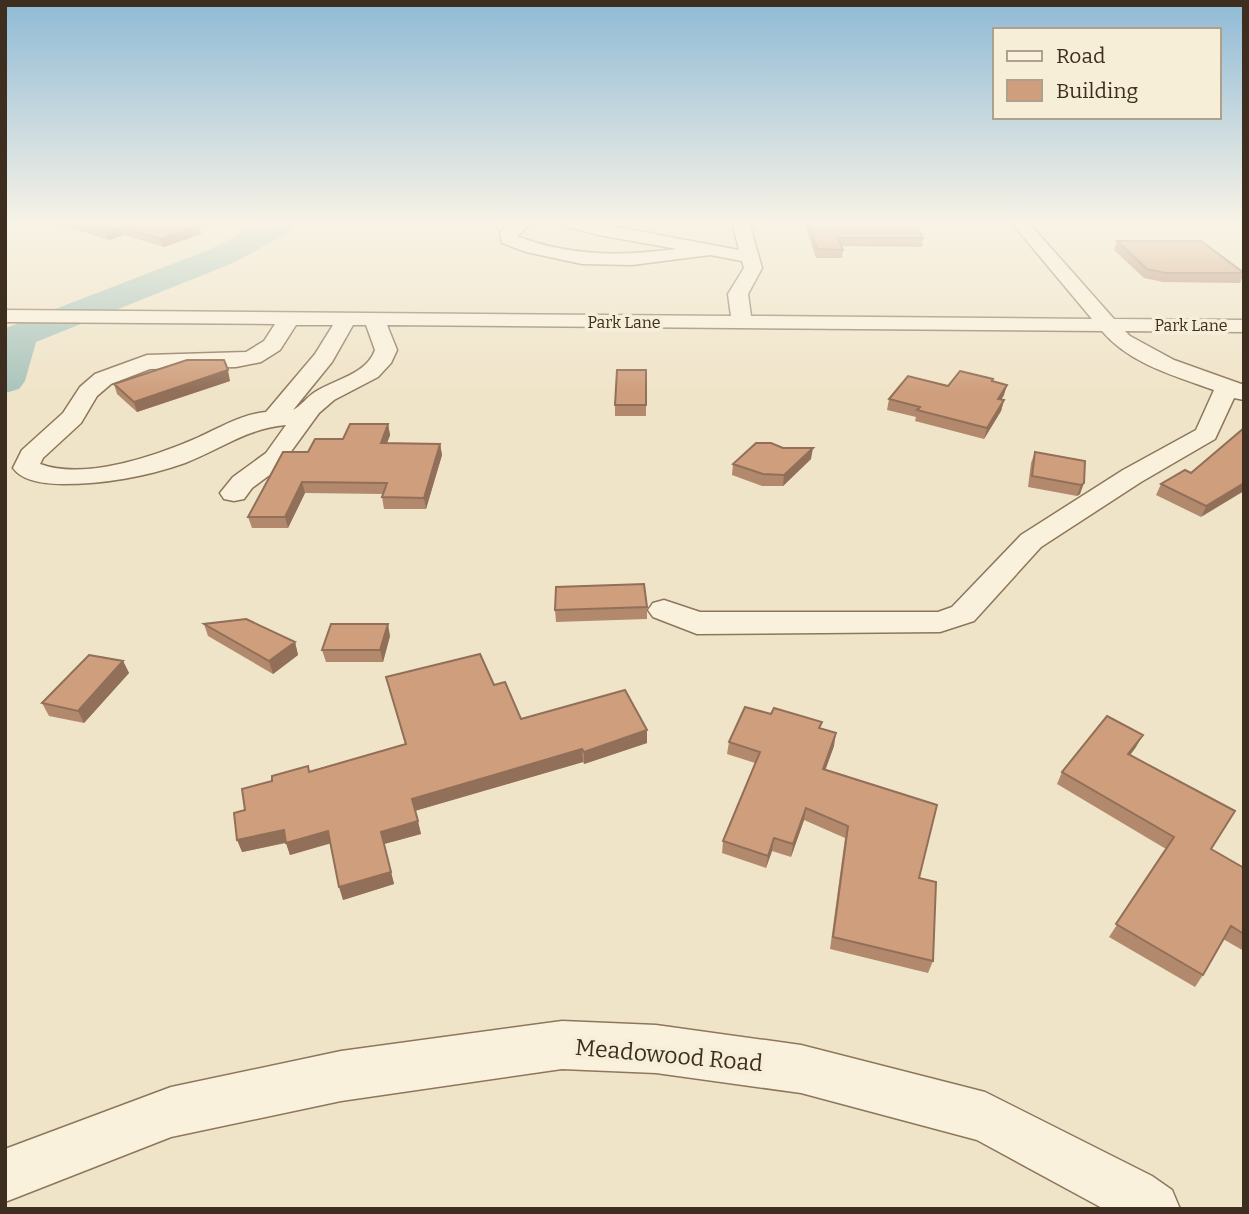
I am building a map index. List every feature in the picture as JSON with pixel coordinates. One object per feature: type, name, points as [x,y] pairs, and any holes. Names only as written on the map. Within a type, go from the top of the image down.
[{"type":"street","points":[[742,323],[738,293],[743,279]]},
{"type":"street","points":[[664,610],[697,623],[940,622],[952,619],[963,614],[1031,541],[1132,476],[1206,434],[1215,411],[1236,391],[1144,354],[1122,341],[1067,279]]},
{"type":"street","name":"Park Lane","points":[[5,316],[1244,326]]},
{"type":"street","points":[[289,319],[272,345],[253,356],[236,360],[147,362],[103,379],[88,392],[72,418],[31,455],[26,468],[47,477],[87,477],[129,471],[166,461],[231,430],[275,416],[303,416]]},
{"type":"street","points":[[275,416],[324,357],[346,320]]},
{"type":"street","points":[[234,493],[240,482],[275,457],[303,416],[326,395],[363,376],[382,361],[386,350],[375,320]]},
{"type":"street","name":"Meadowood Road","points":[[5,1176],[171,1112],[341,1076],[562,1045],[656,1049],[801,1069],[985,1118],[1133,1195],[1153,1209]]},
{"type":"building","points":[[187,360],[224,360],[228,370],[134,402],[114,384]]},
{"type":"building","points":[[617,370],[646,370],[646,405],[615,405]]},
{"type":"building","points":[[960,371],[1007,385],[998,399],[1004,400],[987,428],[917,410],[920,407],[889,399],[908,376],[948,386]]},
{"type":"building","points":[[350,424],[388,424],[381,443],[440,444],[424,498],[382,497],[387,483],[302,482],[285,517],[248,517],[283,452],[308,452],[315,439],[343,439]]},
{"type":"building","points":[[1244,428],[1244,483],[1206,506],[1161,484],[1185,470],[1191,473]]},
{"type":"building","points":[[756,443],[771,443],[783,448],[813,448],[784,475],[763,474],[733,464]]},
{"type":"building","points":[[1035,452],[1085,461],[1084,483],[1081,485],[1032,476]]},
{"type":"building","points":[[644,584],[647,607],[555,610],[556,587]]},
{"type":"building","points":[[246,619],[295,642],[269,661],[204,624]]},
{"type":"building","points":[[331,624],[388,624],[380,650],[322,650]]},
{"type":"building","points":[[480,654],[494,685],[505,682],[521,719],[625,690],[647,730],[584,752],[582,749],[412,799],[418,821],[381,832],[391,872],[339,887],[328,831],[286,843],[284,830],[237,840],[234,813],[245,810],[242,789],[272,781],[272,776],[308,766],[309,772],[406,744],[386,677]]},
{"type":"building","points":[[89,655],[123,661],[78,711],[42,703]]},
{"type":"building","points":[[745,707],[771,714],[774,708],[822,722],[819,728],[836,733],[823,769],[937,805],[919,878],[936,882],[933,961],[833,937],[848,826],[806,808],[793,844],[774,838],[768,856],[723,841],[760,752],[729,742]]},
{"type":"building","points":[[1107,716],[1143,735],[1128,754],[1235,811],[1211,849],[1244,868],[1244,934],[1231,926],[1203,975],[1116,924],[1174,837],[1062,772]]},
{"type":"waterway","points":[[5,381],[19,336],[165,279]]}]
